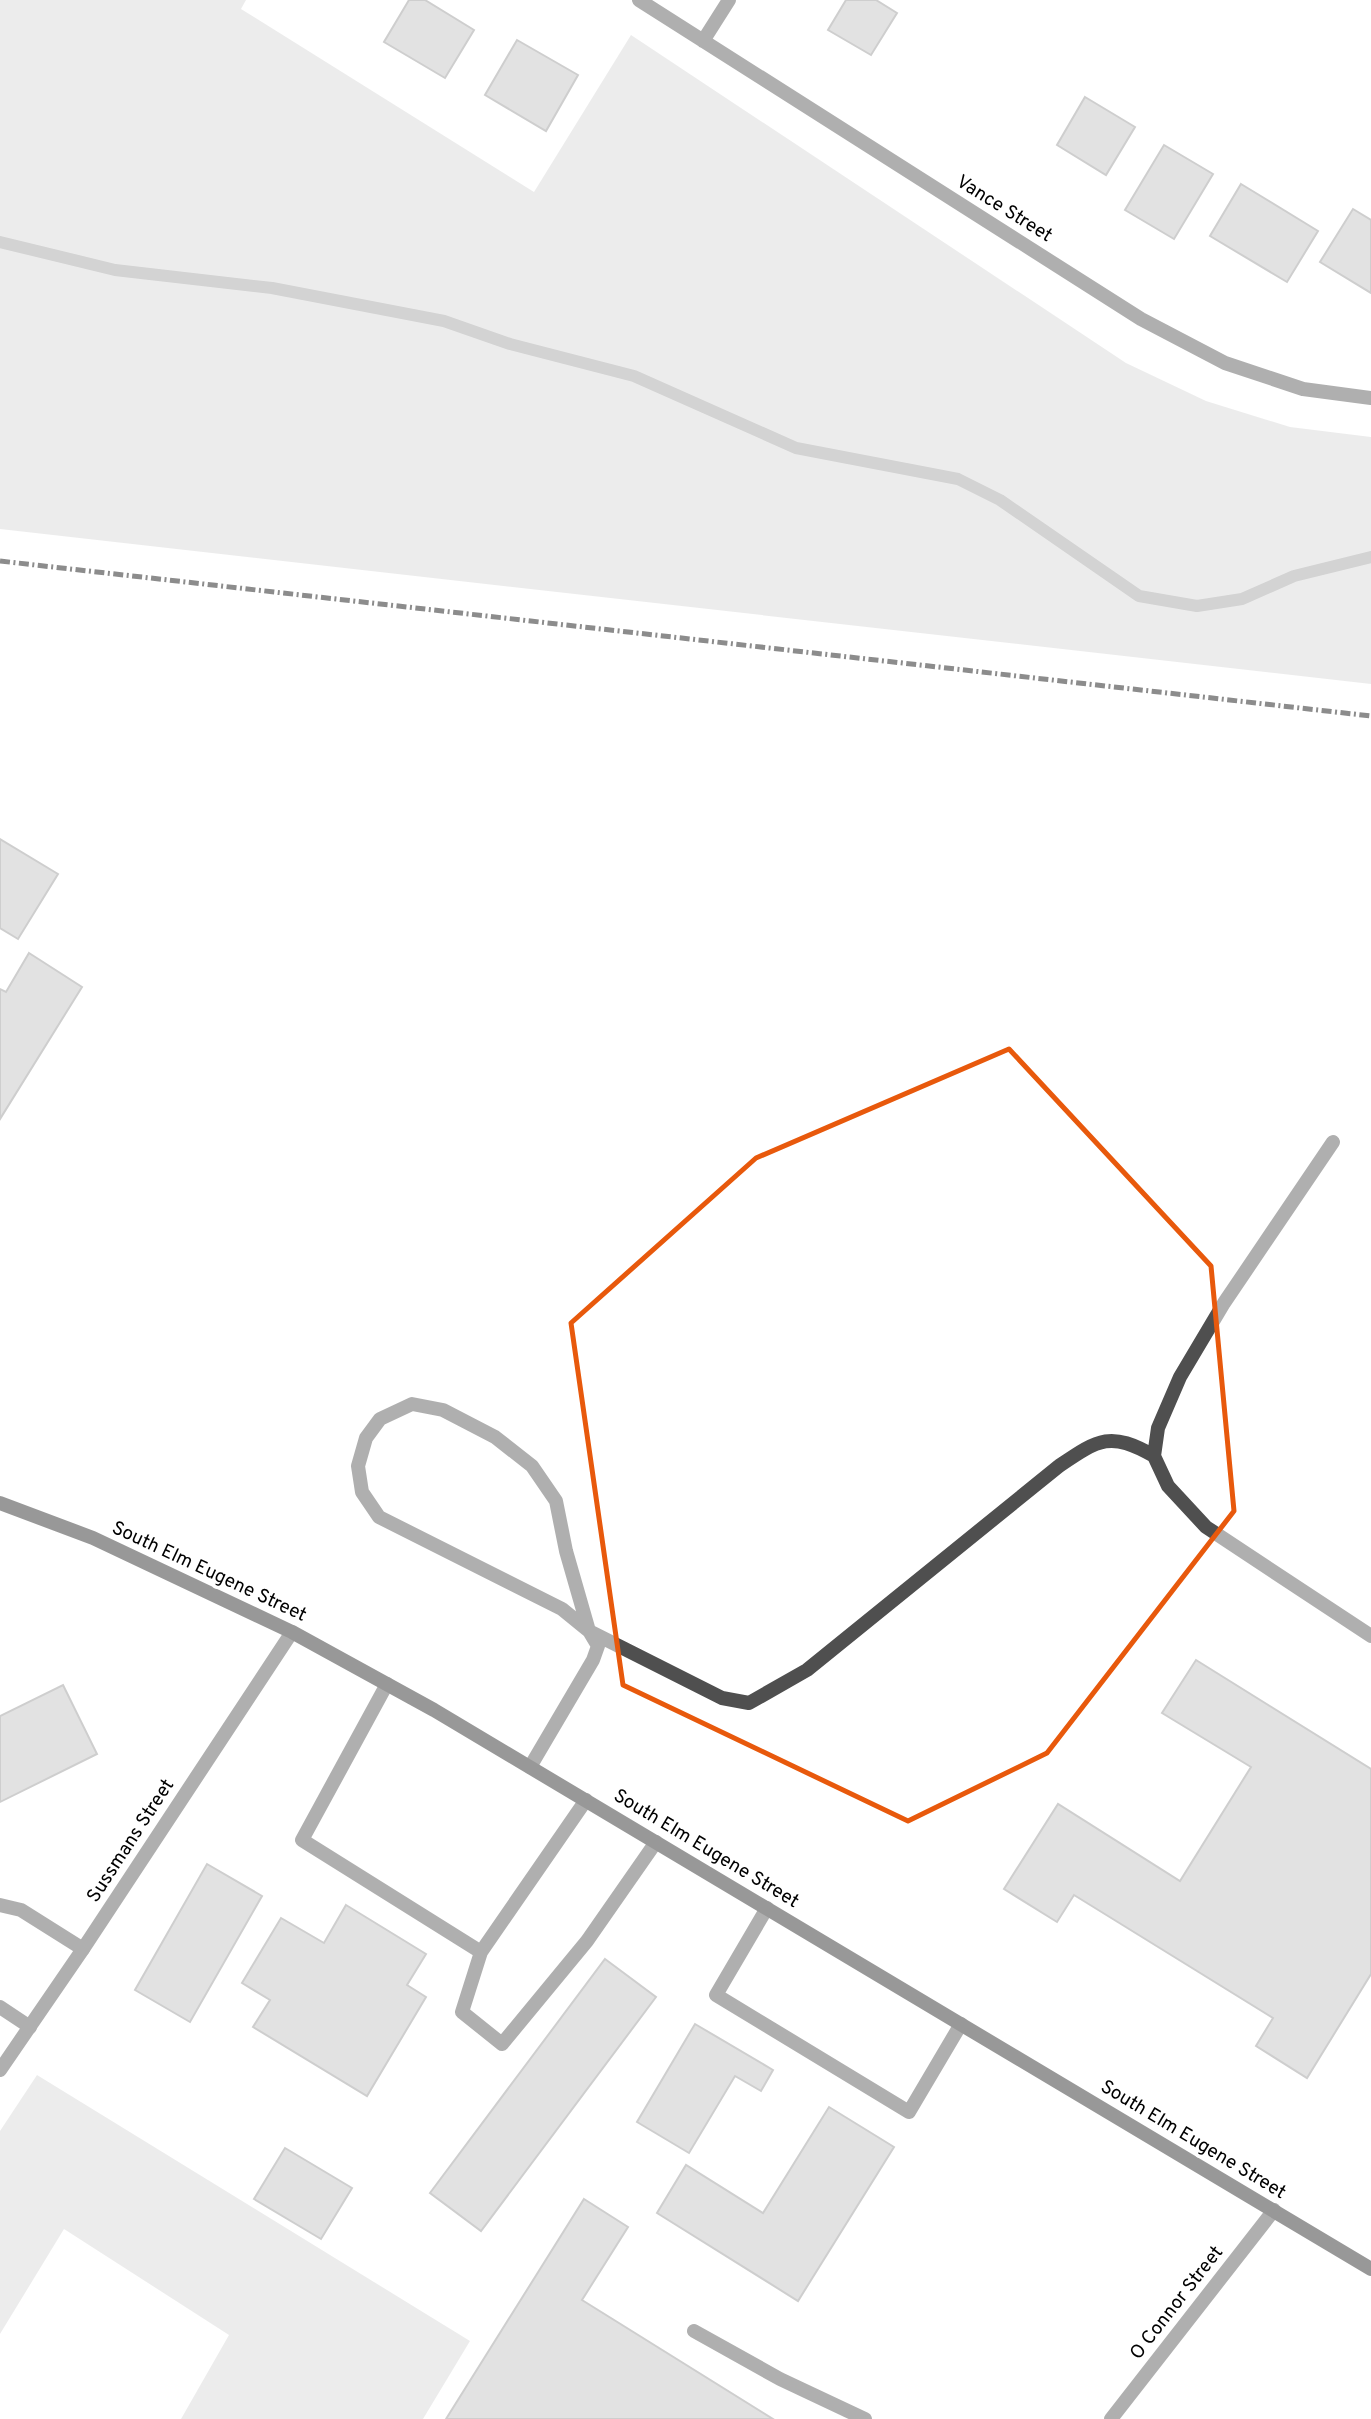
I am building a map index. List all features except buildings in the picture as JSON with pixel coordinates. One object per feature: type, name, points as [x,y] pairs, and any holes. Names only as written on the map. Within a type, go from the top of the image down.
[{"type":"main road","name":"South Elm Eugene Street","points":[[0,1503],[93,1538],[292,1632],[387,1684],[1371,2269]]},
{"type":"street","name":"Vance Street","points":[[639,0],[1141,319],[1225,363],[1303,389],[1371,398]]},
{"type":"street","points":[[703,41],[729,0]]},
{"type":"street","points":[[1333,1142],[1224,1303],[1180,1377],[1158,1428],[1154,1456],[1168,1486],[1206,1527],[1371,1636]]},
{"type":"street","points":[[530,1767],[593,1660],[598,1646],[589,1632],[566,1551],[556,1501],[532,1466],[495,1437],[443,1410],[412,1404],[380,1419],[366,1438],[358,1466],[362,1492],[379,1517],[562,1609],[589,1632],[722,1698],[749,1703],[807,1670],[1059,1466],[1092,1444],[1111,1440],[1133,1444],[1154,1456]]},
{"type":"street","name":"Sussmans Street","points":[[0,2070],[83,1950],[292,1632]]},
{"type":"street","points":[[387,1684],[302,1840],[481,1952]]},
{"type":"street","points":[[586,1800],[481,1952],[462,2012],[502,2044],[587,1941],[656,1842]]},
{"type":"street","points":[[0,1905],[21,1910],[83,1950]]},
{"type":"street","points":[[767,1908],[716,1995],[909,2112],[961,2024]]},
{"type":"street","points":[[0,2007],[30,2027]]},
{"type":"street","name":"O Connor Street","points":[[1111,2419],[1274,2210]]},
{"type":"street","points":[[694,2331],[780,2379],[866,2419]]},
{"type":"highlighted area","points":[[1009,1049],[1211,1266],[1234,1511],[1047,1753],[908,1821],[623,1685],[571,1323],[756,1158]]},
{"type":"shaded area","points":[[0,0],[246,0],[241,9],[534,192],[631,35],[1126,363],[1206,401],[1290,427],[1371,437],[1371,684],[0,529]]},
{"type":"shaded area","points":[[37,2075],[470,2341],[423,2419],[181,2419],[229,2335],[64,2229],[0,2334],[0,2131]]},
{"type":"waterway","points":[[0,242],[115,270],[272,288],[444,321],[510,344],[634,376],[796,448],[958,479],[1000,500],[1139,596],[1197,606],[1242,599],[1294,576],[1371,557]]},
{"type":"railway","points":[[0,561],[1371,716]]}]
